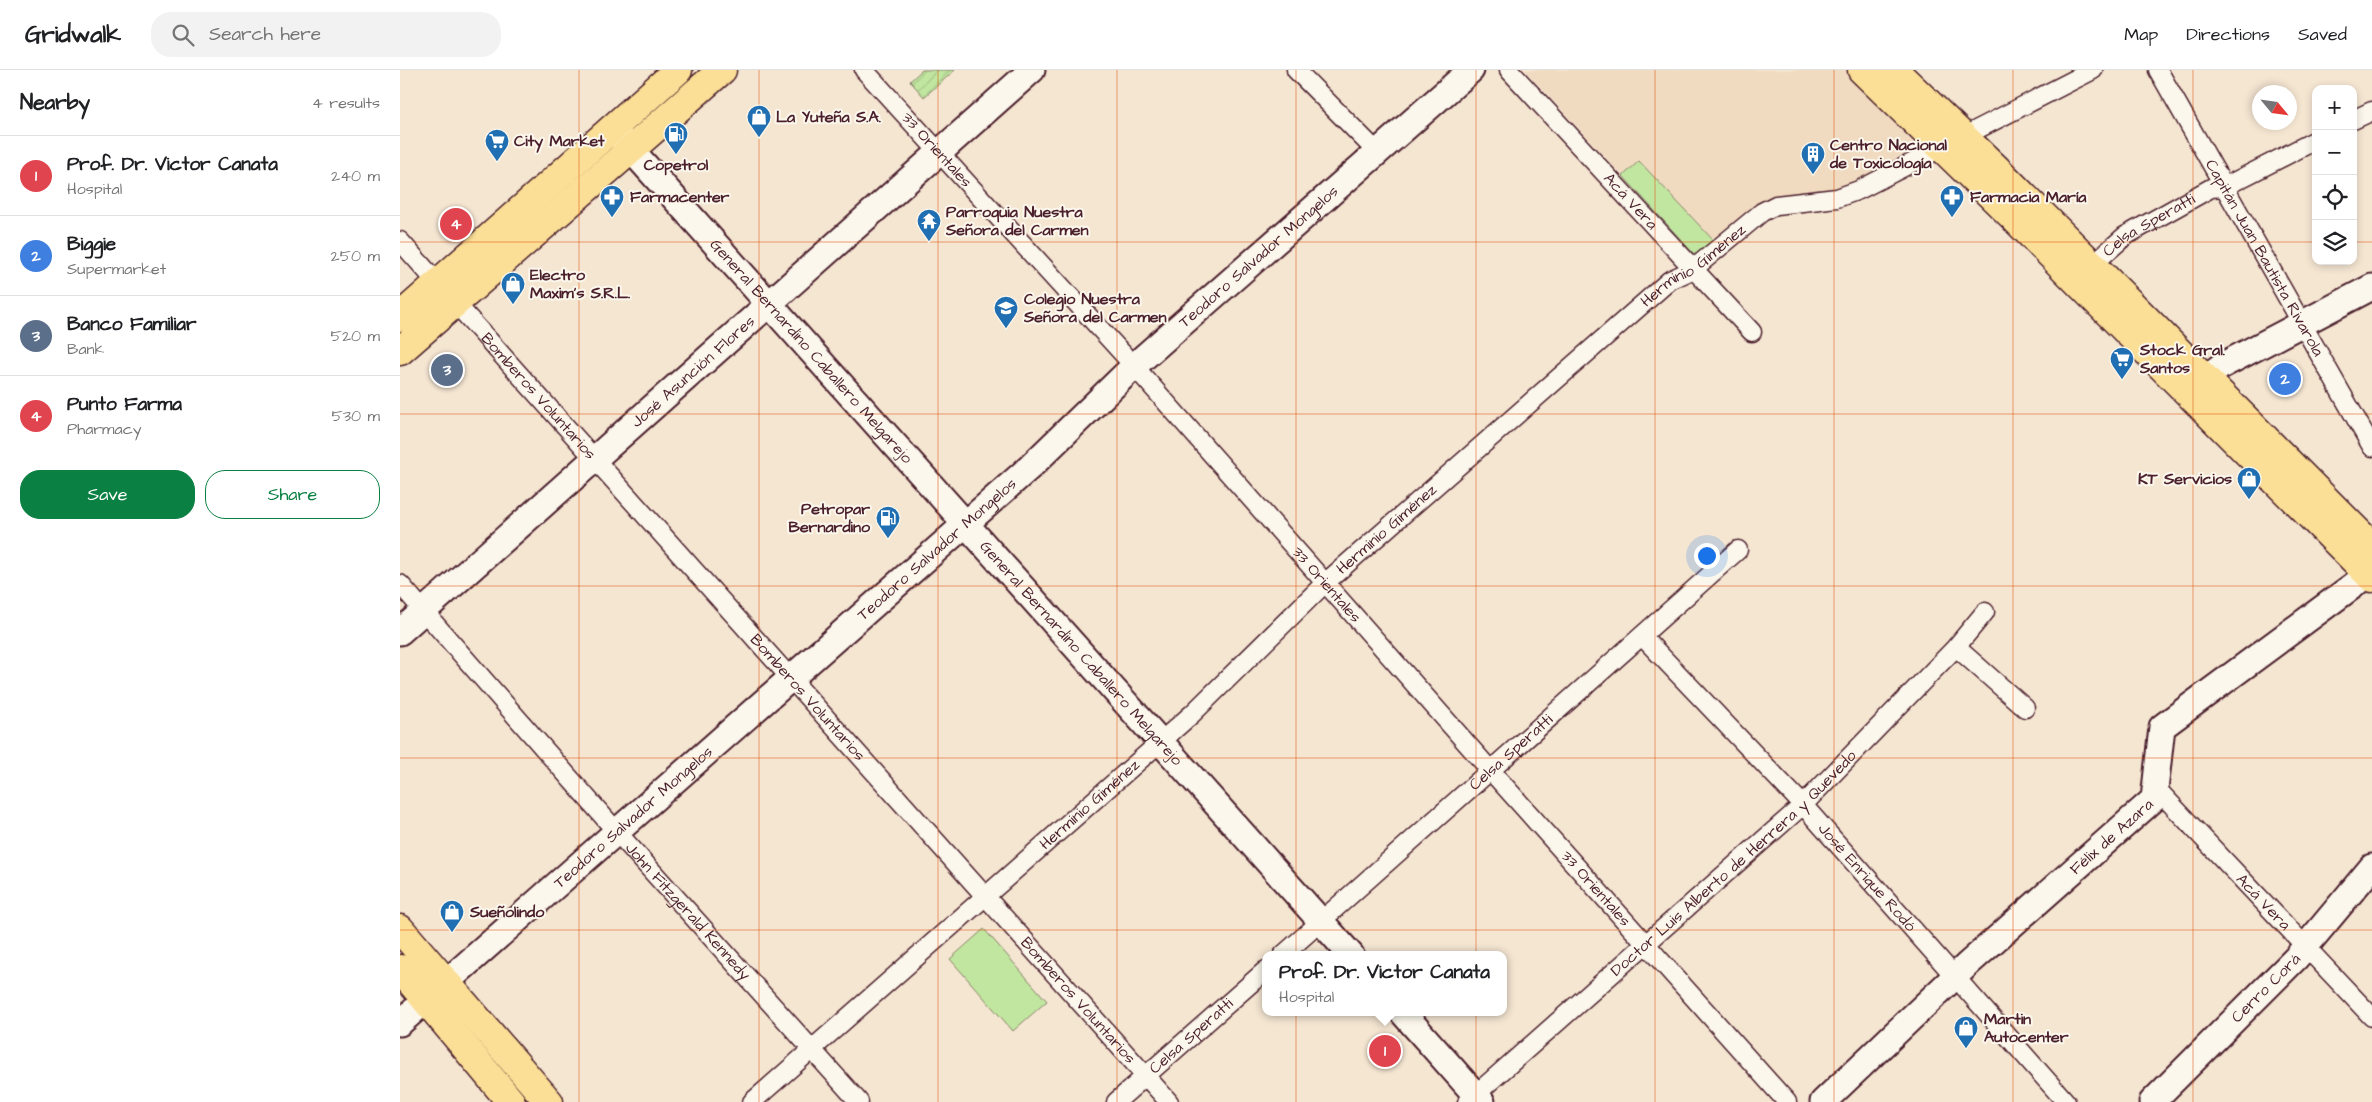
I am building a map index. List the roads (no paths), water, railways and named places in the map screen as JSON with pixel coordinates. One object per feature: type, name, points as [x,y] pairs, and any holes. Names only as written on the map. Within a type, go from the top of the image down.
[{"type":"main road","points":[[400,351],[447,293],[612,129],[678,70]]},
{"type":"main road","points":[[400,317],[447,293],[632,150],[722,70]]},
{"type":"main road","points":[[1862,70],[1951,141],[2092,265],[2196,385],[2370,573]]},
{"type":"main road","points":[[1894,70],[1951,141],[2196,385],[2372,546]]},
{"type":"main road","points":[[400,929],[436,991],[511,1102]]},
{"type":"main road","points":[[400,969],[436,991],[549,1102]]},
{"type":"street","name":"33 Orientales","points":[[864,70],[1134,366],[1491,771],[1787,1102]]},
{"type":"street","name":"José Asunción Flores","points":[[400,632],[1032,70]]},
{"type":"street","points":[[1296,70],[1377,152]]},
{"type":"street","name":"Teodoro Salvador Mongelos","points":[[400,1023],[1030,467],[1134,366],[1471,70]]},
{"type":"street","name":"Acá Vera","points":[[1509,70],[1692,270],[1752,332]]},
{"type":"street","name":"Herminio Giménez","points":[[752,1102],[1160,742],[1325,583],[1670,280],[1692,270],[1762,212],[1776,205],[1844,196],[1859,190],[1951,141],[2093,70]]},
{"type":"street","name":"Capitán Juan Bautista Rivarola","points":[[2158,70],[2372,447]]},
{"type":"street","points":[[2357,118],[2372,111]]},
{"type":"street","name":"General Bernardino Caballero Melgarejo","points":[[612,129],[1347,951]]},
{"type":"street","name":"Celsa Speratti","points":[[2092,265],[2126,236],[2211,188],[2224,187],[2312,142]]},
{"type":"street","name":"Bomberos Voluntarios","points":[[400,241],[1169,1102]]},
{"type":"street","points":[[2196,385],[2302,323],[2372,287]]},
{"type":"street","name":"Celsa Speratti","points":[[1288,951],[1738,550]]},
{"type":"street","name":"Félix de Azara","points":[[1823,1102],[1954,977],[2154,799],[2162,727],[2370,573]]},
{"type":"street","name":"John Fitzgerald Kennedy","points":[[400,584],[616,831],[859,1102]]},
{"type":"street","name":"Doctor Luis Alberto de Herrera y Quevedo","points":[[1475,1099],[1803,805],[1956,647],[1985,612]]},
{"type":"street","name":"José Enrique Rodó","points":[[1642,636],[1803,805],[2066,1102]]},
{"type":"street","points":[[1956,647],[2025,708]]},
{"type":"street","name":"Acá Vera","points":[[2155,787],[2372,1017]]},
{"type":"street","name":"Cerro Corá","points":[[2152,1102],[2306,947],[2372,867]]},
{"type":"street","name":"Celsa Speratti","points":[[1116,1102],[1262,974]]},
{"type":"street","points":[[1405,1016],[1475,1099]]},
{"type":"place","name":"La Yuteña S.A.","points":[[759,138]]},
{"type":"place","name":"Copetrol","points":[[676,155]]},
{"type":"place","name":"City Market","points":[[497,162]]},
{"type":"place","name":"Centro Nacional de Toxicología","points":[[1813,175]]},
{"type":"place","name":"Farmacenter","points":[[612,218]]},
{"type":"place","name":"Farmacia María","points":[[1952,218]]},
{"type":"place","name":"Punto Farma","points":[[456,224]]},
{"type":"place","name":"Parroquia Nuestra Señora del Carmen","points":[[929,242]]},
{"type":"place","name":"Electro Maxim's S.R.L.","points":[[513,305]]},
{"type":"place","name":"Colegio Nuestra Señora del Carmen","points":[[1006,329]]},
{"type":"place","name":"Banco Familiar","points":[[447,370]]},
{"type":"place","name":"Biggie","points":[[2285,379]]},
{"type":"place","name":"Stock Gral. Santos","points":[[2122,380]]},
{"type":"place","name":"KT Servicios","points":[[2249,500]]},
{"type":"place","name":"Petropar Bernardino","points":[[888,539]]},
{"type":"place","name":"Sueñolindo","points":[[452,933]]},
{"type":"place","name":"Martin Autocenter","points":[[1966,1049]]},
{"type":"place","name":"Prof. Dr. Victor Canata","points":[[1385,1051]]}]
